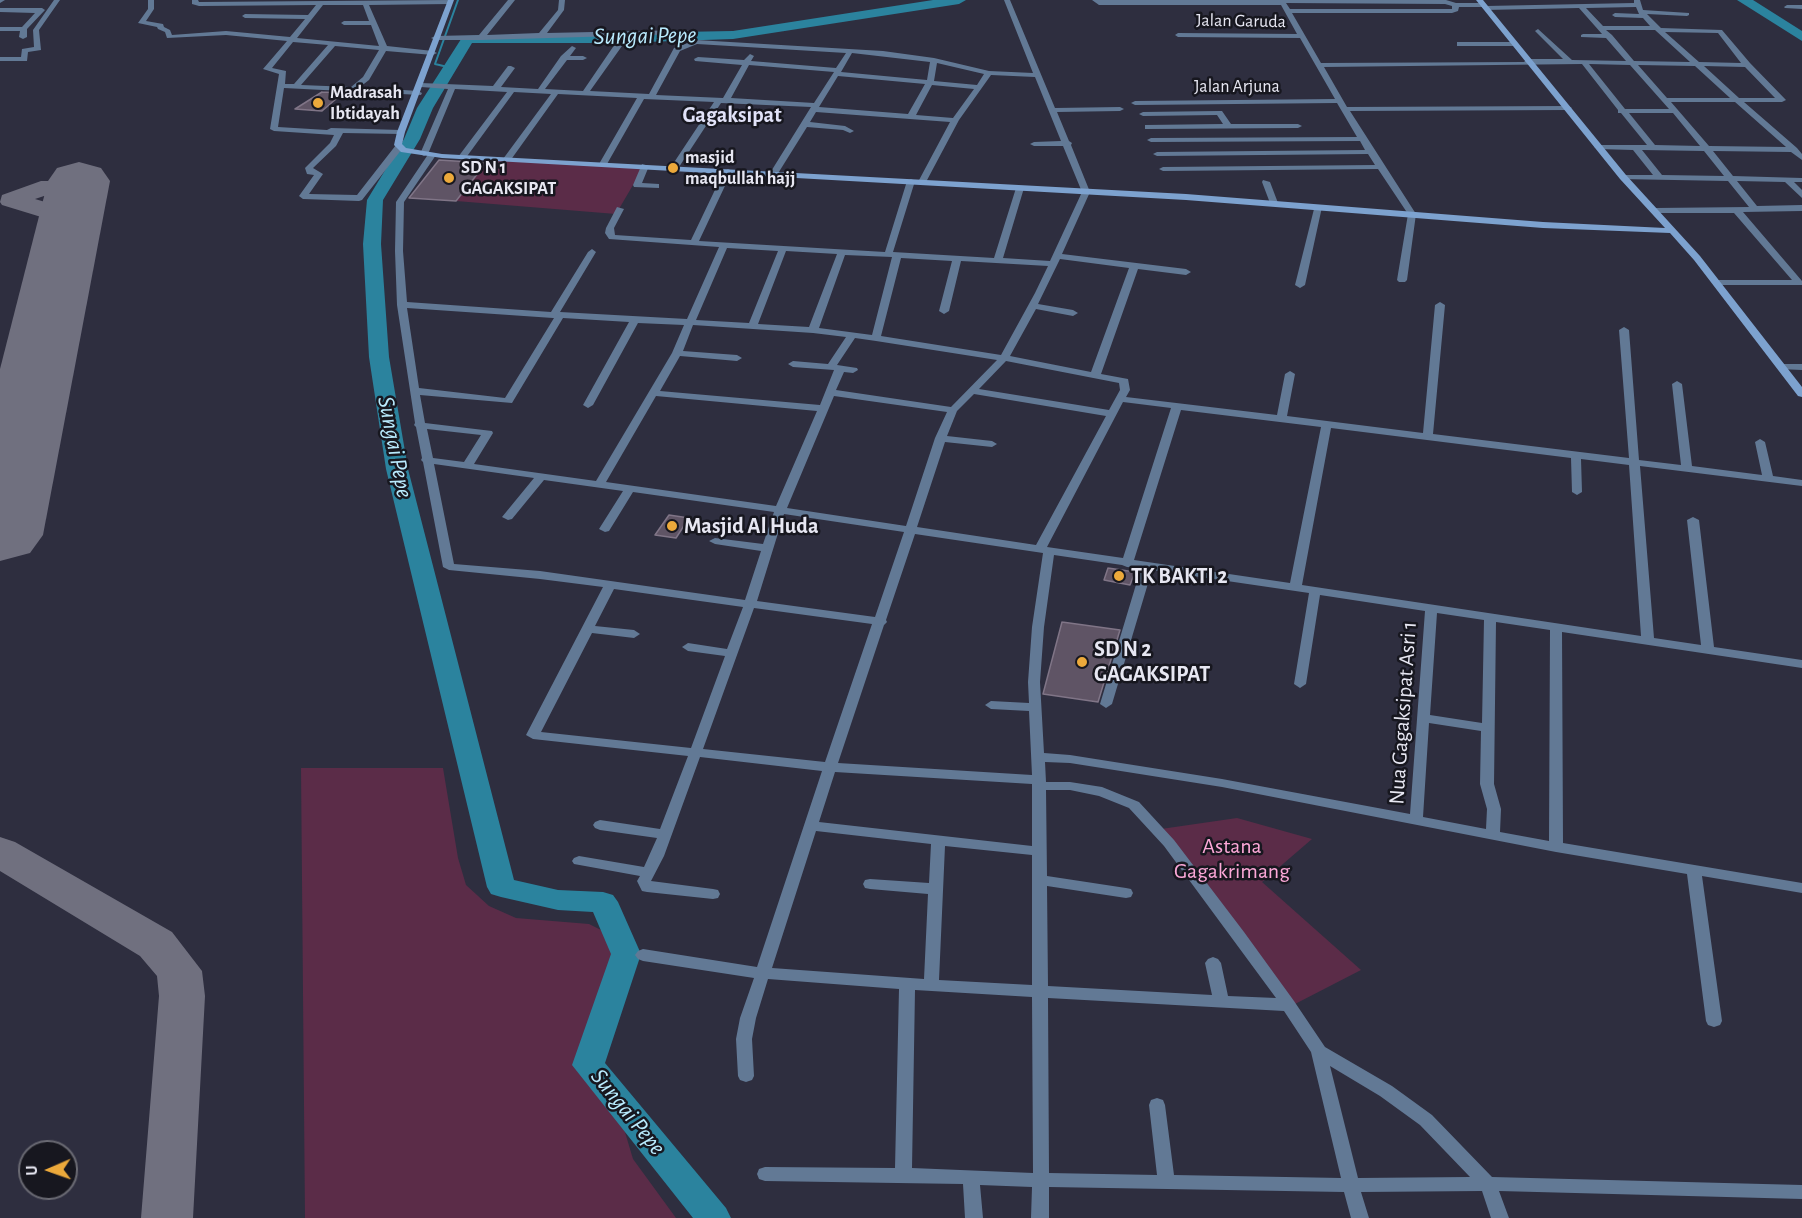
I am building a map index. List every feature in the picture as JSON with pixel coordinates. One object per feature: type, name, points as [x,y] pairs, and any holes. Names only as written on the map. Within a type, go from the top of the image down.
[{"type":"main road","points":[[453,1],[401,132],[402,149],[425,154],[462,157],[675,167],[1274,203],[1673,231]]},
{"type":"main road","points":[[1482,4],[1623,177],[1717,283],[1802,394]]},
{"type":"street","points":[[0,29],[23,33],[51,0]]},
{"type":"street","points":[[0,59],[24,59],[25,51],[38,48],[36,30],[57,0]]},
{"type":"street","points":[[151,0],[151,9],[141,22],[161,25],[160,28],[168,31],[167,37],[286,30],[290,39]]},
{"type":"street","points":[[195,0],[194,3],[199,4],[453,1]]},
{"type":"street","points":[[480,38],[512,0]]},
{"type":"street","points":[[541,36],[561,10],[562,0]]},
{"type":"street","points":[[746,1076],[744,1039],[761,973],[912,532],[940,438],[953,411],[1005,358],[1033,306],[1086,192],[1068,143],[1006,0]]},
{"type":"street","points":[[1538,0],[1545,6]]},
{"type":"street","points":[[365,1],[384,48]]},
{"type":"street","points":[[1282,1],[1362,139],[1412,214],[1402,280]]},
{"type":"street","points":[[1304,1],[1310,11]]},
{"type":"street","points":[[1097,2],[1446,2],[1455,5],[1545,6],[1637,2],[1642,14],[1802,158]]},
{"type":"street","points":[[226,33],[255,4]]},
{"type":"street","points":[[321,4],[267,69],[283,73],[274,129],[337,132],[339,135],[307,171],[319,174],[303,196],[359,198],[402,149]]},
{"type":"street","points":[[1287,11],[1452,11],[1456,10],[1455,5]]},
{"type":"street","points":[[1581,6],[1707,148],[1755,209]]},
{"type":"street","points":[[1787,7],[1802,7]]},
{"type":"street","points":[[0,10],[40,11]]},
{"type":"street","points":[[1615,15],[1687,14]]},
{"type":"street","points":[[244,16],[312,17]]},
{"type":"street","points":[[344,23],[375,23]]},
{"type":"street","points":[[1602,28],[1718,30],[1747,65],[1782,100],[1739,102],[1665,100]]},
{"type":"street","points":[[1538,31],[1569,62]]},
{"type":"street","points":[[437,37],[480,38],[687,32]]},
{"type":"street","name":"Jalan Garuda","points":[[1178,35],[1303,36]]},
{"type":"street","points":[[1583,36],[1610,36]]},
{"type":"street","points":[[290,39],[433,53]]},
{"type":"street","points":[[651,97],[677,50],[699,42],[852,50],[934,60],[989,73],[1038,75]]},
{"type":"street","points":[[297,85],[334,43]]},
{"type":"street","points":[[1460,44],[1513,44]]},
{"type":"street","points":[[675,167],[757,45]]},
{"type":"street","points":[[585,93],[618,46]]},
{"type":"street","points":[[353,89],[366,78],[384,48]]},
{"type":"street","points":[[540,91],[572,48]]},
{"type":"street","points":[[774,173],[852,50]]},
{"type":"street","points":[[564,58],[583,58]]},
{"type":"street","points":[[698,59],[747,62],[978,87]]},
{"type":"street","points":[[911,116],[930,82],[934,60]]},
{"type":"street","points":[[1321,65],[1583,61],[1747,65]]},
{"type":"street","points":[[1583,61],[1653,148]]},
{"type":"street","points":[[495,89],[512,68]]},
{"type":"street","points":[[922,182],[955,120],[989,73]]},
{"type":"street","points":[[421,85],[722,100],[955,120]]},
{"type":"street","points":[[282,86],[418,93]]},
{"type":"street","points":[[449,86],[425,154],[399,206],[402,305],[419,425],[449,567],[540,575],[881,622]]},
{"type":"street","points":[[462,157],[512,90]]},
{"type":"street","points":[[507,159],[557,91]]},
{"type":"street","points":[[603,164],[642,96]]},
{"type":"street","points":[[1115,99],[1123,117]]},
{"type":"street","name":"Jalan Arjuna","points":[[1135,103],[1568,108]]},
{"type":"street","points":[[1054,110],[1120,109]]},
{"type":"street","points":[[1622,111],[1674,111]]},
{"type":"street","points":[[1143,114],[1221,114],[1228,126]]},
{"type":"street","points":[[805,124],[845,128],[850,131]]},
{"type":"street","points":[[1281,126],[1289,139]]},
{"type":"street","points":[[1148,127],[1298,126]]},
{"type":"street","points":[[1164,127],[1169,140]]},
{"type":"street","points":[[294,129],[401,132]]},
{"type":"street","points":[[1151,140],[1362,139]]},
{"type":"street","points":[[1034,144],[1068,143]]},
{"type":"street","points":[[1598,147],[1794,150]]},
{"type":"street","points":[[1636,148],[1660,178]]},
{"type":"street","points":[[1157,154],[1370,152]]},
{"type":"street","points":[[1256,153],[1262,168]]},
{"type":"street","points":[[645,166],[637,184],[656,186]]},
{"type":"street","points":[[1163,169],[1380,167]]},
{"type":"street","points":[[694,243],[728,171]]},
{"type":"street","points":[[1623,177],[1802,180]]},
{"type":"street","points":[[1787,180],[1802,195]]},
{"type":"street","points":[[876,338],[911,181]]},
{"type":"street","points":[[1266,182],[1274,203]]},
{"type":"street","points":[[998,261],[1020,188]]},
{"type":"street","points":[[1300,285],[1318,207]]},
{"type":"street","points":[[1655,211],[1802,207]]},
{"type":"street","points":[[620,209],[610,228],[609,233],[612,237],[998,261],[1054,260],[1186,272]]},
{"type":"street","points":[[1736,210],[1801,284]]},
{"type":"street","points":[[600,483],[677,353],[724,245]]},
{"type":"street","points":[[753,326],[783,249]]},
{"type":"street","points":[[414,391],[508,400],[592,252]]},
{"type":"street","points":[[813,330],[842,252]]},
{"type":"street","points":[[945,311],[957,258]]},
{"type":"street","points":[[1095,375],[1134,266]]},
{"type":"street","points":[[1717,283],[1801,284]]},
{"type":"street","points":[[402,305],[813,330],[1005,358],[1124,381],[1126,387],[1044,551],[1034,708],[1039,783],[1040,1218]]},
{"type":"street","points":[[1428,437],[1440,305]]},
{"type":"street","points":[[1033,306],[1073,313]]},
{"type":"street","points":[[588,405],[635,320]]},
{"type":"street","points":[[1624,330],[1648,642]]},
{"type":"street","points":[[713,894],[647,887],[644,881],[696,754],[750,604],[780,510],[829,392],[836,368],[852,336]]},
{"type":"street","points":[[677,353],[737,358]]},
{"type":"street","points":[[793,364],[853,369]]},
{"type":"street","points":[[1782,367],[1802,367]]},
{"type":"street","points":[[1282,417],[1290,374]]},
{"type":"street","points":[[1677,384],[1688,469]]},
{"type":"street","points":[[974,391],[1113,414]]},
{"type":"street","points":[[829,392],[953,411]]},
{"type":"street","points":[[653,393],[822,408]]},
{"type":"street","points":[[1120,399],[1282,417],[1802,483]]},
{"type":"street","points":[[1127,564],[1177,406]]},
{"type":"street","points":[[1295,589],[1327,424]]},
{"type":"street","points":[[419,425],[488,433],[468,465]]},
{"type":"street","points":[[940,438],[992,444]]},
{"type":"street","points":[[1760,442],[1768,479]]},
{"type":"street","points":[[1576,456],[1577,492]]},
{"type":"street","points":[[426,460],[600,483],[912,532],[1802,664]]},
{"type":"street","points":[[508,517],[542,475]]},
{"type":"street","points":[[605,529],[630,488]]},
{"type":"street","points":[[1692,520],[1708,651]]},
{"type":"street","points":[[715,541],[766,548]]},
{"type":"street","points":[[1106,704],[1147,567]]},
{"type":"street","points":[[610,586],[533,735],[830,767],[1071,786],[1102,792],[1134,805],[1169,843],[1289,1005],[1319,1051],[1360,1218]]},
{"type":"street","points":[[1300,684],[1315,592]]},
{"type":"street","name":"Nua Gagaksipat Asri 1","points":[[1416,820],[1431,609]]},
{"type":"street","points":[[1490,618],[1487,784],[1494,809],[1493,835]]},
{"type":"street","points":[[1556,628],[1556,847]]},
{"type":"street","points":[[588,629],[634,634]]},
{"type":"street","points":[[688,647],[731,653]]},
{"type":"street","points":[[991,705],[1034,708]]},
{"type":"street","points":[[1424,718],[1488,728]]},
{"type":"street","points":[[1038,757],[1070,759],[1207,780],[1556,847],[1802,888]]},
{"type":"street","points":[[600,825],[665,834]]},
{"type":"street","points":[[810,826],[1038,851]]},
{"type":"street","points":[[931,986],[938,840]]},
{"type":"street","points":[[579,861],[647,872]]},
{"type":"street","points":[[1694,870],[1714,1021]]},
{"type":"street","points":[[1038,880],[1126,893]]},
{"type":"street","points":[[870,884],[935,889]]},
{"type":"street","points":[[643,955],[761,973],[1040,993],[1289,1005]]},
{"type":"street","points":[[1213,963],[1221,1001]]},
{"type":"street","points":[[903,1174],[907,984]]},
{"type":"street","points":[[1319,1051],[1409,1107],[1451,1144],[1488,1184],[1500,1218]]},
{"type":"street","points":[[1156,1105],[1166,1182]]},
{"type":"street","points":[[765,1174],[903,1174],[1041,1180],[1351,1185],[1488,1184],[1802,1192]]},
{"type":"street","points":[[971,1176],[974,1218]]},
{"type":"green space","points":[[489,159],[643,168],[616,214],[456,201]]},
{"type":"green space","points":[[301,768],[443,768],[458,858],[466,885],[489,906],[516,918],[589,924],[613,936],[622,952],[593,1039],[610,1082],[633,1159],[676,1218],[305,1218]]},
{"type":"green space","name":"Astana Gagakrimang","points":[[1237,818],[1312,839],[1262,882],[1361,970],[1295,1004],[1161,829]]},
{"type":"building","name":"Madrasah Ibtidayah","points":[[322,92],[343,93],[322,111],[295,109]]},
{"type":"building","name":"SD N 1 GAGAKSIPAT","points":[[439,160],[486,163],[456,201],[409,198]]},
{"type":"building","name":"Masjid Al Huda","points":[[669,515],[689,518],[676,538],[655,535]]},
{"type":"building","name":"TK BAKTI 2","points":[[1108,568],[1135,572],[1130,585],[1104,580]]},
{"type":"building","name":"SD N 2 GAGAKSIPAT","points":[[1062,622],[1120,630],[1098,702],[1043,694]]},
{"type":"waterway","points":[[452,68],[435,64],[458,0]]},
{"type":"waterway","name":"Sungai Pepe","points":[[714,1218],[588,1065],[626,954],[603,902],[558,900],[501,887],[444,650],[397,469],[379,357],[372,244],[375,200],[412,139],[425,108],[468,39],[616,39],[733,35],[959,0]]},
{"type":"waterway","points":[[1744,0],[1802,37]]},
{"type":"taxiway","points":[[69,228],[60,215],[11,200],[41,188],[77,189],[85,192],[84,203],[72,212]]},
{"type":"taxiway","points":[[0,852],[156,944],[179,971],[182,996],[167,1218]]},
{"type":"runway","points":[[0,535],[79,181]]},
{"type":"place","name":"Madrasah Ibtidayah","points":[[318,103]]},
{"type":"place","name":"masjid maqbullah hajj","points":[[673,168]]},
{"type":"place","name":"SD N 1 GAGAKSIPAT","points":[[449,178]]},
{"type":"place","name":"Masjid Al Huda","points":[[672,526]]},
{"type":"place","name":"TK BAKTI 2","points":[[1119,576]]},
{"type":"place","name":"SD N 2 GAGAKSIPAT","points":[[1082,662]]},
{"type":"district","name":"Gagaksipat","points":[[732,115]]}]
